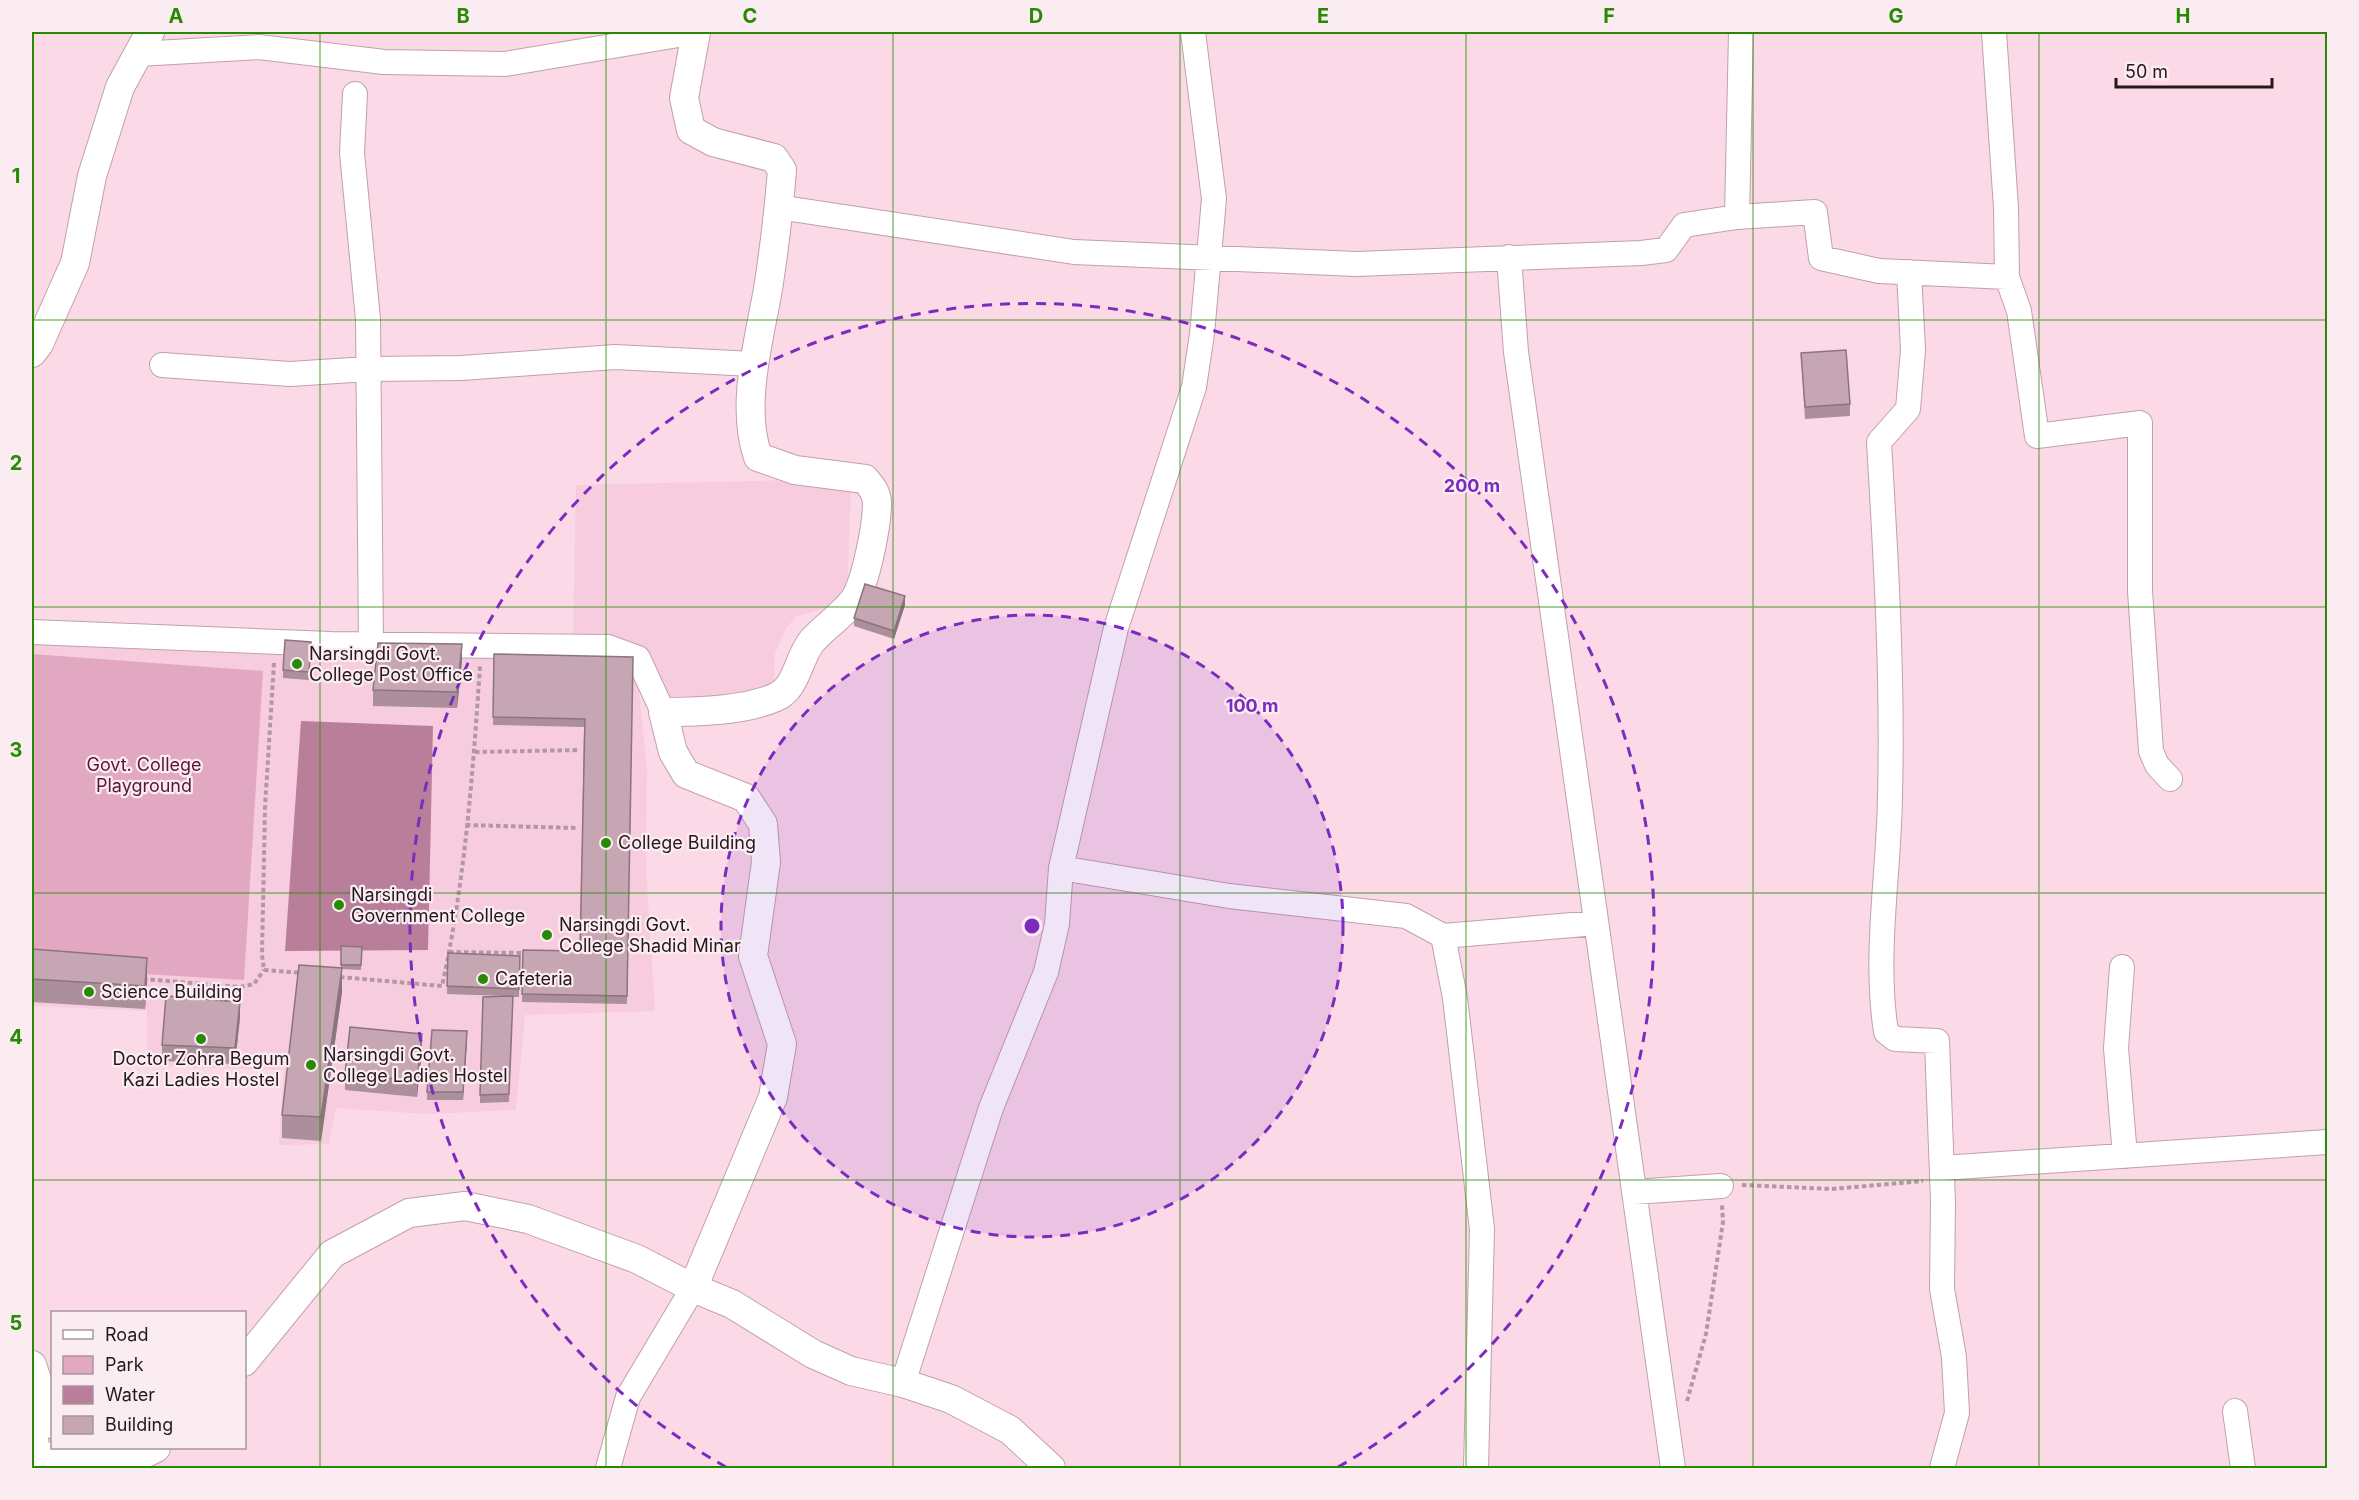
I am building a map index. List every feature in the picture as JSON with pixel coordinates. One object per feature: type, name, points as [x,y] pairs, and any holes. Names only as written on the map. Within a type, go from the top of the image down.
[{"type":"street","points":[[32,353],[39,344],[75,262],[92,176],[120,87],[144,43],[259,47],[384,62],[505,64],[696,32],[684,98],[691,130],[713,142],[774,158],[782,170],[768,287],[753,364],[752,439],[758,457],[795,470],[865,479],[873,489],[877,501],[864,579],[855,598],[837,621],[813,640],[802,657],[791,685],[777,697],[705,711],[663,712]]},
{"type":"street","points":[[903,1383],[991,1108],[1046,972],[1057,924],[1061,868],[1116,628],[1194,387],[1210,259],[1214,199],[1193,32]]},
{"type":"street","points":[[1737,217],[1741,32]]},
{"type":"street","points":[[1994,32],[2006,208],[2007,277],[2019,311],[2037,436],[2140,423],[2140,591],[2150,741],[2157,765],[2170,779]]},
{"type":"street","points":[[355,94],[352,153],[368,319],[371,645]]},
{"type":"street","points":[[778,207],[1074,252],[1356,264],[1666,250],[1684,225],[1737,217],[1815,212],[1821,258],[1880,271],[2007,277]]},
{"type":"street","points":[[1509,257],[1515,352],[1673,1468]]},
{"type":"street","points":[[1909,272],[1913,351],[1908,410],[1880,442],[1892,686],[1882,1000],[1886,1032],[1895,1039],[1937,1041],[1942,1174],[1942,1289],[1954,1357],[1957,1413],[1942,1468]]},
{"type":"street","points":[[162,365],[290,374],[368,369],[462,368],[615,357],[753,364]]},
{"type":"street","points":[[32,632],[371,645],[608,647],[627,652],[638,658],[643,666],[663,712],[673,752],[686,774],[746,798],[763,824],[766,862],[753,956],[782,1044],[773,1097],[693,1288],[628,1397],[608,1468]]},
{"type":"street","points":[[1061,868],[1229,896],[1406,916],[1443,936],[1596,923]]},
{"type":"street","points":[[1443,936],[1455,998],[1482,1229],[1476,1468]]},
{"type":"street","points":[[2122,967],[2116,1048],[2125,1156]]},
{"type":"street","points":[[1942,1174],[2125,1156],[2328,1142]]},
{"type":"street","points":[[1634,1191],[1721,1186]]},
{"type":"street","points":[[246,1360],[332,1254],[409,1213],[465,1206],[528,1219],[637,1259],[693,1288],[732,1304],[813,1354],[851,1371],[903,1383],[951,1399],[1010,1430],[1048,1467]]},
{"type":"street","points":[[32,1365],[51,1421]]},
{"type":"street","points":[[2235,1411],[2243,1468]]},
{"type":"street","points":[[32,1421],[49,1457],[124,1458],[144,1456],[154,1449]]},
{"type":"path","points":[[131,978],[240,987],[254,984],[264,970],[265,807],[276,641]]},
{"type":"path","points":[[335,976],[442,986],[449,952],[475,752],[481,647]]},
{"type":"path","points":[[475,752],[579,750]]},
{"type":"path","points":[[466,825],[576,828]]},
{"type":"path","points":[[449,952],[529,953]]},
{"type":"path","points":[[264,970],[311,974]]},
{"type":"path","points":[[1684,1409],[1706,1334],[1723,1222],[1721,1186],[1832,1189],[1942,1174]]},
{"type":"shaded area","points":[[792,480],[851,483],[847,594],[845,603],[797,616],[786,628],[775,654],[773,695],[664,699],[658,689],[573,644],[576,485]]},
{"type":"shaded area","name":"Narsingdi Government College","points":[[32,635],[636,662],[647,770],[646,869],[655,1011],[525,1015],[516,1110],[427,1114],[336,1108],[329,1144],[279,1145],[284,1070],[147,1066],[147,1011],[32,1006]]},
{"type":"green space","name":"Govt. College Playground","points":[[32,654],[263,671],[244,980],[110,972],[32,964]]},
{"type":"water","points":[[301,721],[433,726],[428,950],[285,951]]},
{"type":"building","points":[[1846,350],[1850,404],[1805,407],[1801,353]]},
{"type":"building","points":[[865,584],[905,596],[894,631],[854,618]]},
{"type":"building","name":"Narsingdi Govt. College Post Office","points":[[285,640],[311,642],[309,672],[283,670]]},
{"type":"building","points":[[378,643],[462,644],[457,692],[373,690]]},
{"type":"building","name":"College Building","points":[[494,654],[633,657],[627,996],[522,994],[523,950],[580,951],[585,719],[493,717]]},
{"type":"building","points":[[341,946],[362,947],[361,965],[341,965]]},
{"type":"building","points":[[32,949],[147,958],[145,986],[32,979]]},
{"type":"building","name":"Cafeteria","points":[[448,953],[520,956],[519,989],[447,986]]},
{"type":"building","name":"Narsingdi Govt. College Ladies Hostel","points":[[299,965],[342,968],[321,1117],[282,1115]]},
{"type":"building","name":"Doctor Zohra Begum Kazi Ladies Hostel","points":[[166,996],[240,1002],[235,1048],[162,1045]]},
{"type":"building","points":[[513,996],[509,1094],[480,1095],[483,997]]},
{"type":"building","points":[[350,1027],[422,1034],[417,1081],[345,1074]]},
{"type":"building","points":[[432,1030],[467,1031],[463,1092],[427,1092]]},
{"type":"place","name":"Narsingdi Govt. College Post Office","points":[[297,664]]},
{"type":"place","name":"College Building","points":[[606,843]]},
{"type":"place","name":"Narsingdi Government College","points":[[339,905]]},
{"type":"place","name":"Narsingdi Govt. College Shadid Minar","points":[[547,935]]},
{"type":"place","name":"Cafeteria","points":[[483,979]]},
{"type":"place","name":"Science Building","points":[[89,992]]},
{"type":"place","name":"Doctor Zohra Begum Kazi Ladies Hostel","points":[[201,1039]]},
{"type":"place","name":"Narsingdi Govt. College Ladies Hostel","points":[[311,1065]]}]
